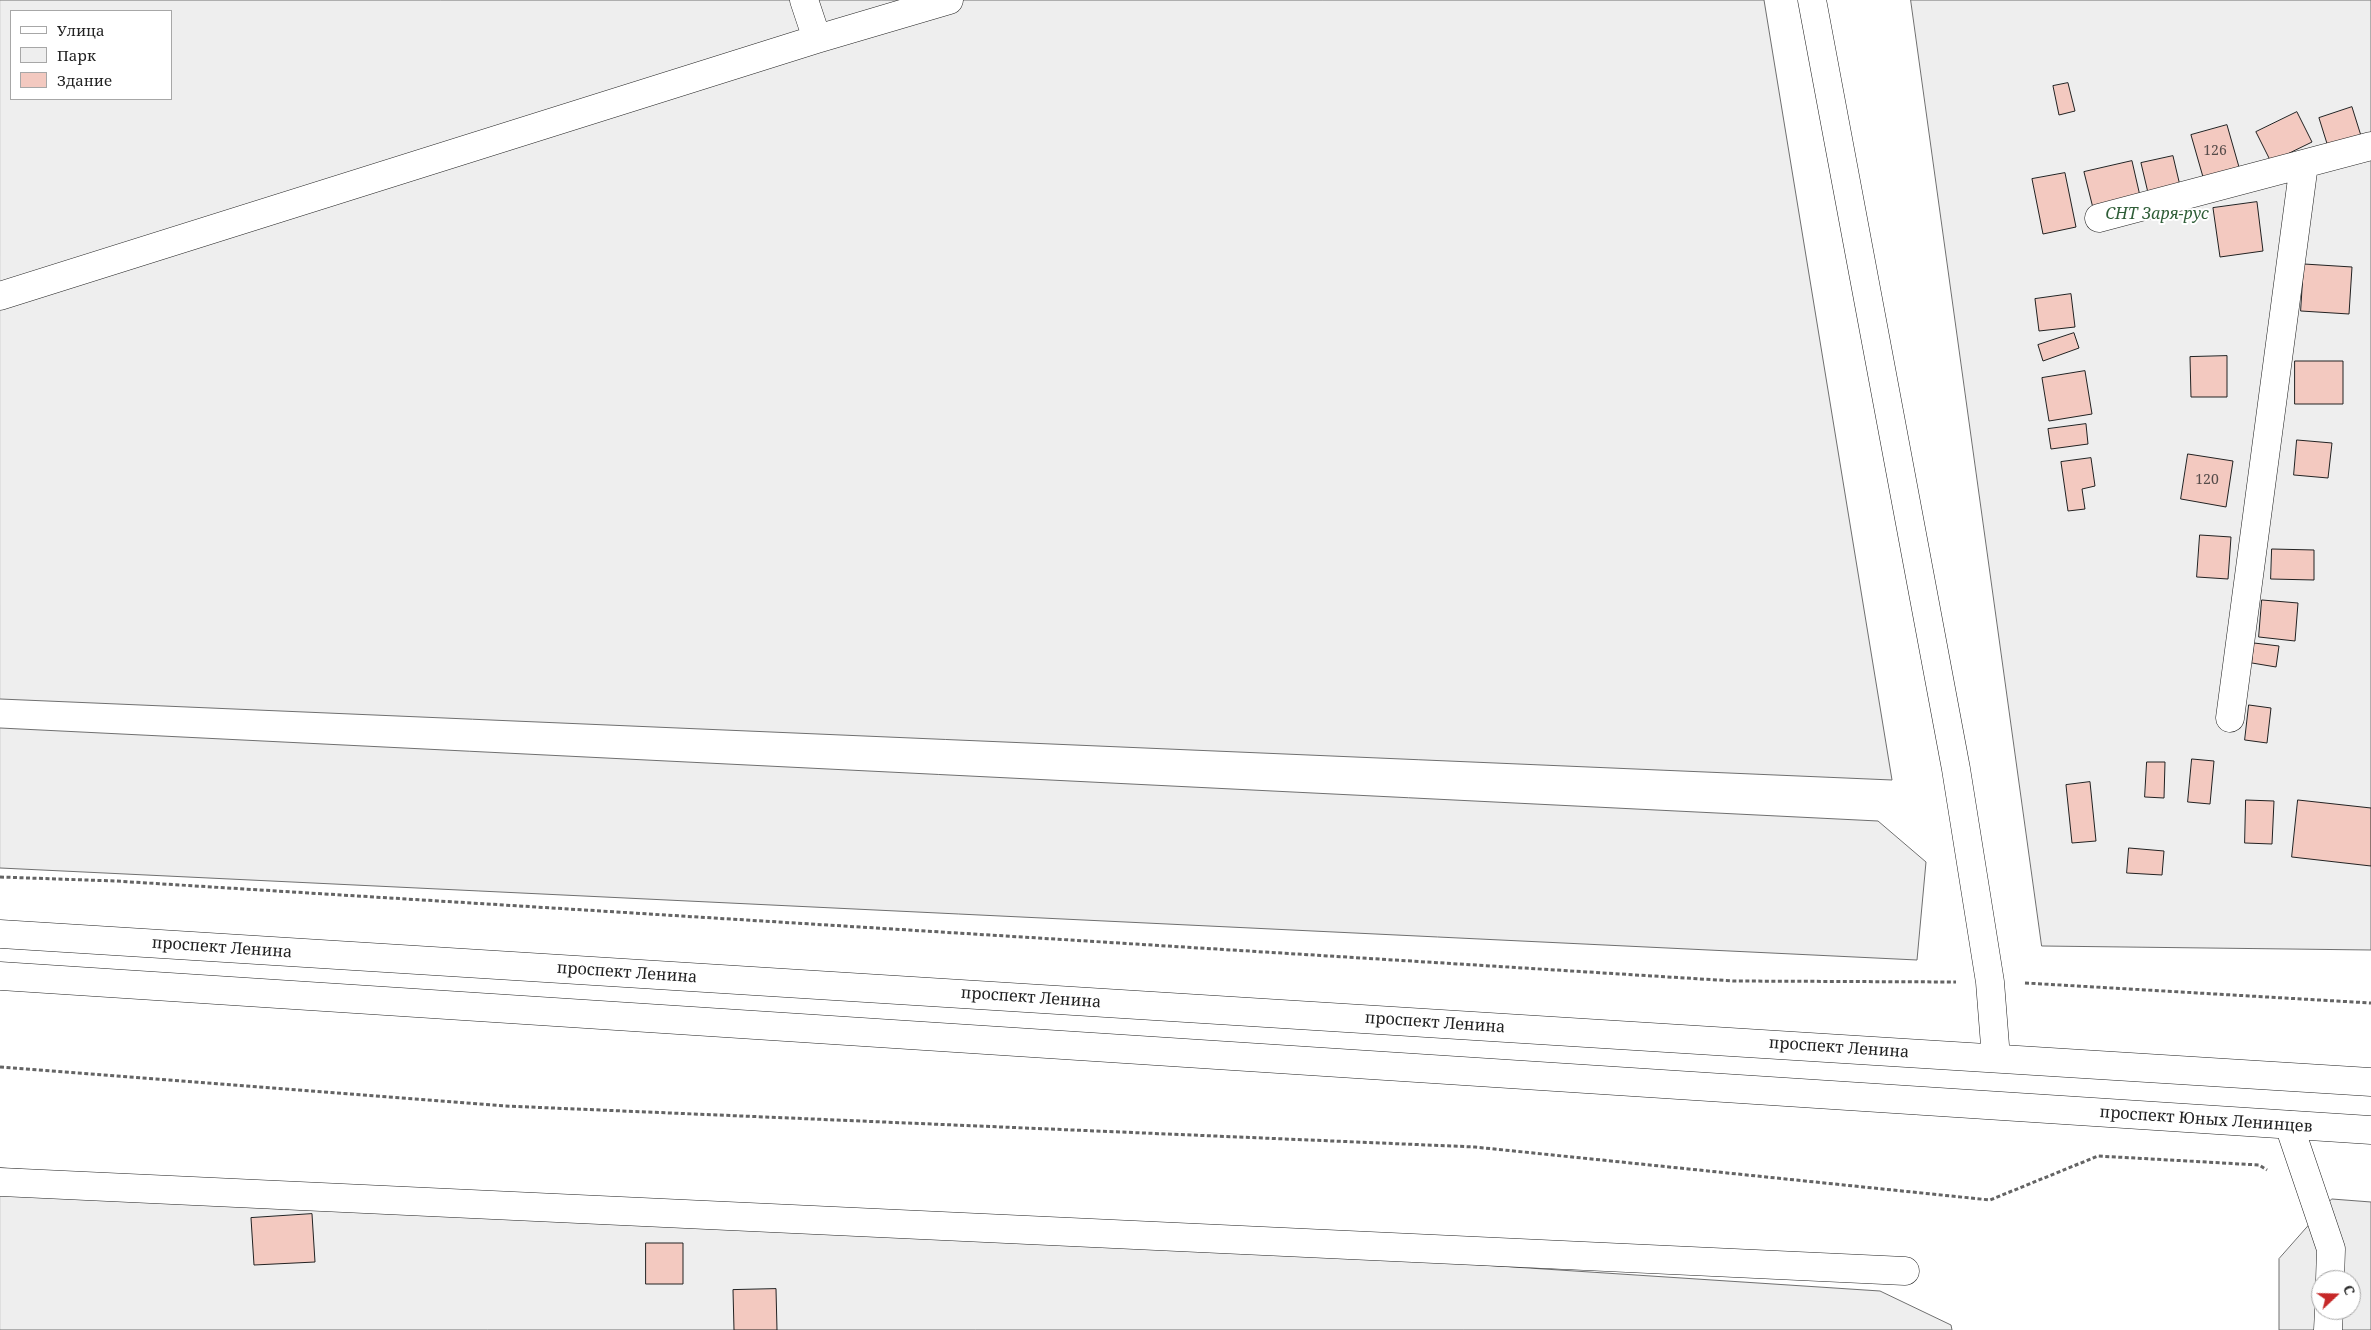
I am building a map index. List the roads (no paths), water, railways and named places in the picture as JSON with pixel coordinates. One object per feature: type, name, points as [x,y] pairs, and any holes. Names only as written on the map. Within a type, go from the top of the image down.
[{"type":"main road","points":[[804,0],[817,39]]},
{"type":"main road","points":[[0,296],[817,39],[949,0]]},
{"type":"main road","points":[[1812,0],[1954,759],[1990,982],[1996,1058]]},
{"type":"main road","points":[[2099,218],[2371,146]]},
{"type":"main road","points":[[2230,718],[2304,164]]},
{"type":"main road","name":"проспект Ленина","points":[[0,934],[2371,1082]]},
{"type":"main road","name":"проспект Юных Ленинцев","points":[[0,976],[2371,1130]]},
{"type":"main road","points":[[2289,1125],[2331,1248],[2330,1270]]},
{"type":"main road","points":[[0,1182],[1905,1271]]},
{"type":"park label","name":"СНТ Заря-рус","points":[[2157,214]]}]
